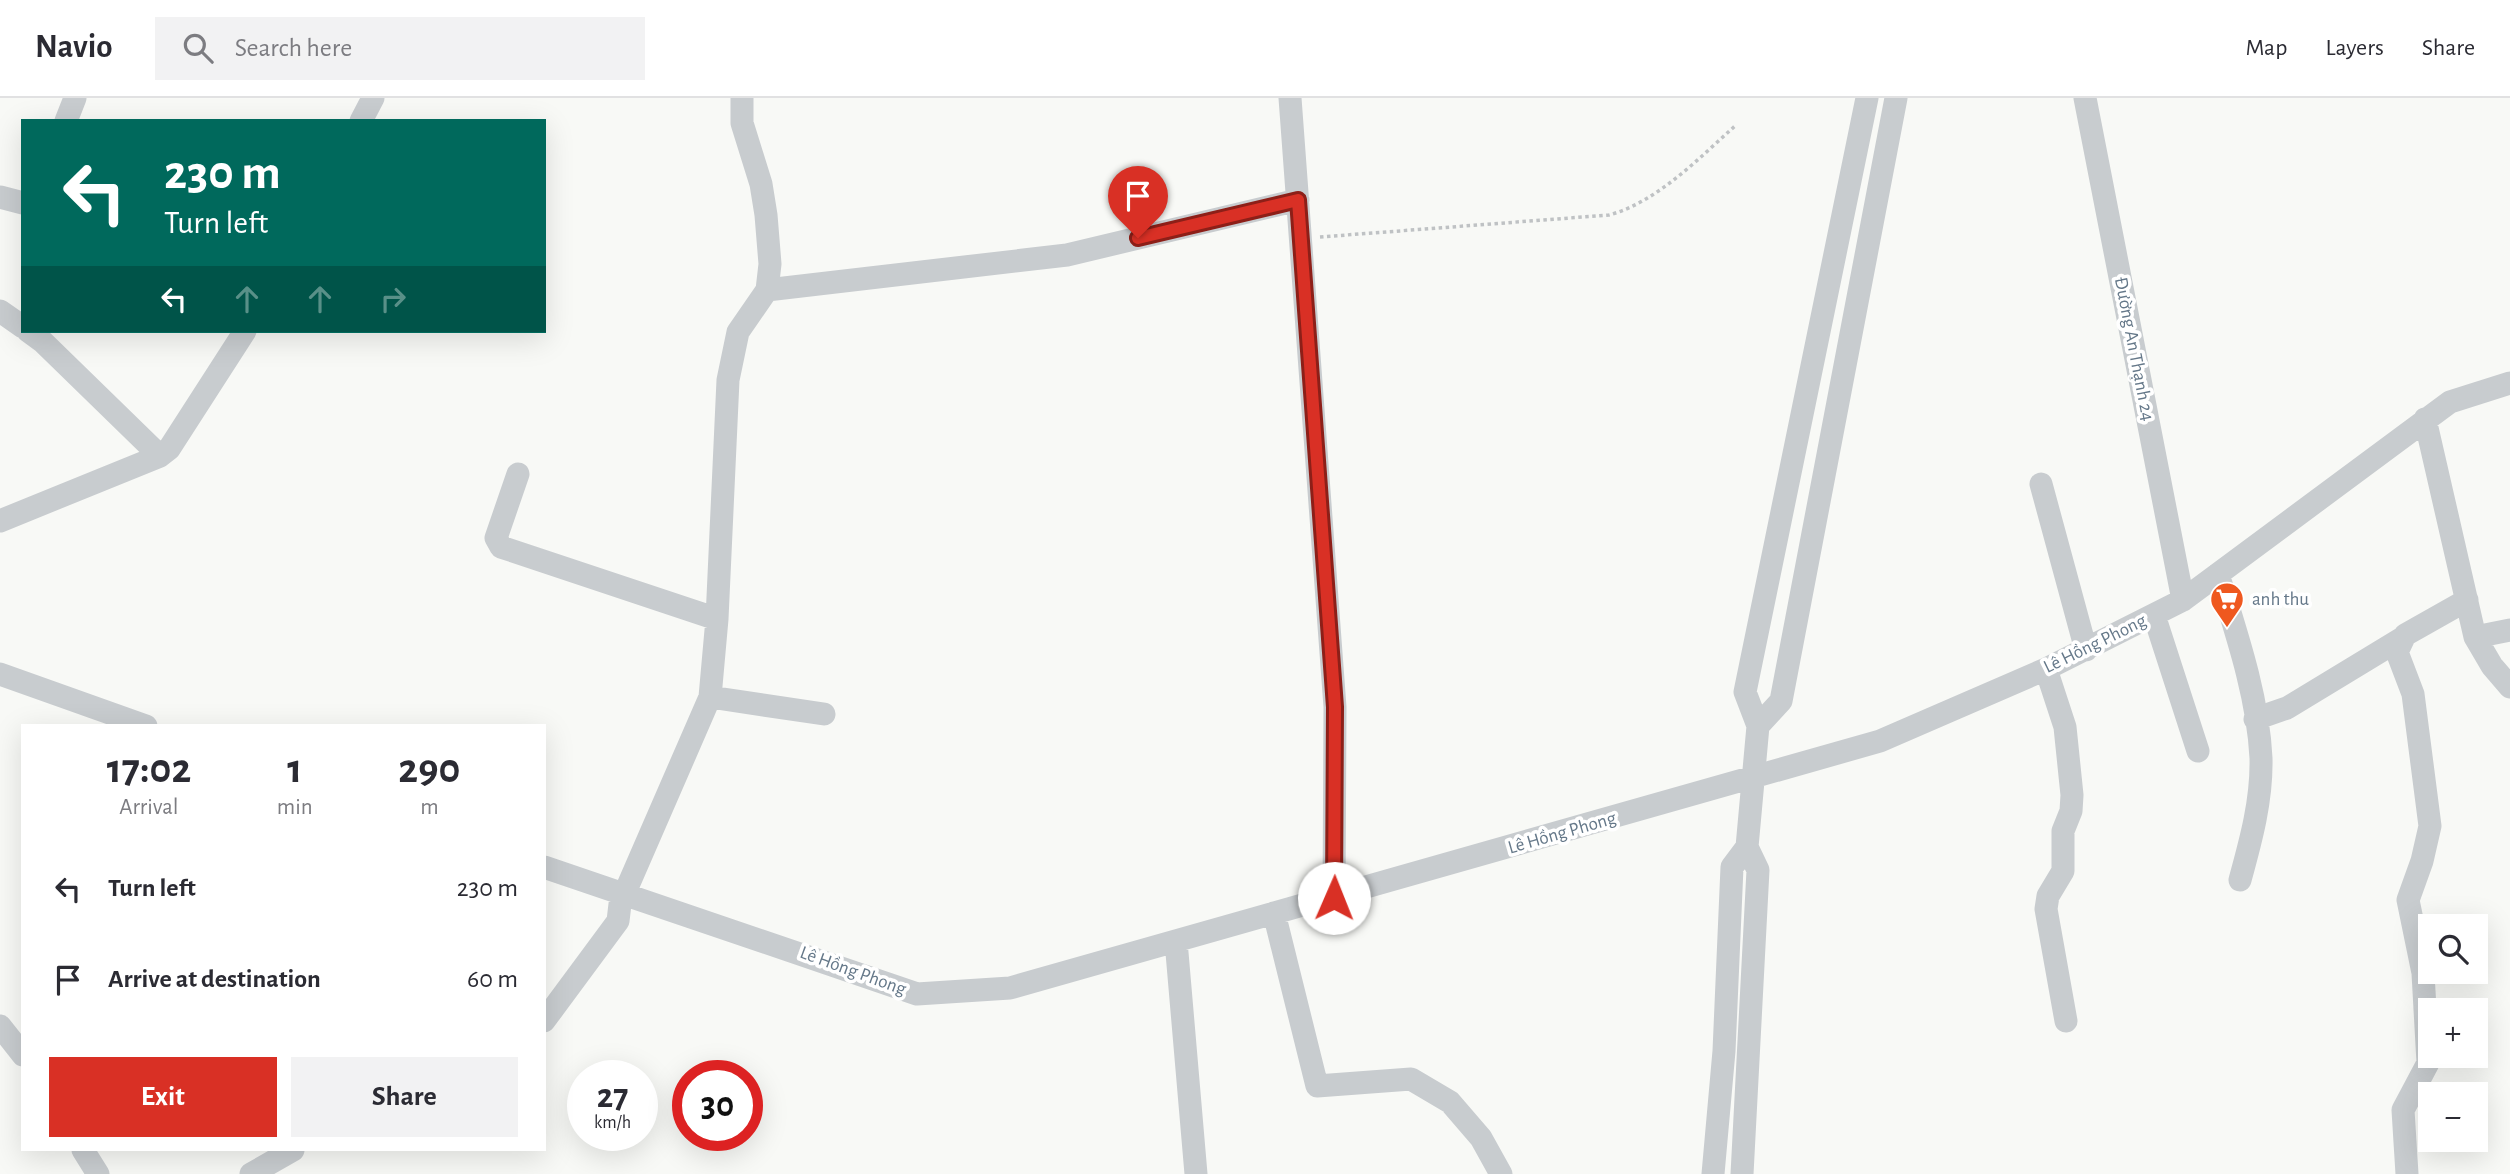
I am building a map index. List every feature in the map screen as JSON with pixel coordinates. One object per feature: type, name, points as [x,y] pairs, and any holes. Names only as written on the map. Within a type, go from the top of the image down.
[{"type":"street","points":[[67,119],[75,98]]},
{"type":"street","points":[[362,119],[373,98]]},
{"type":"street","points":[[546,1018],[618,921],[620,904],[710,697],[717,619],[727,380],[738,332],[766,290],[770,264],[766,215],[742,123],[742,98]]},
{"type":"street","points":[[1290,98],[1335,707],[1334,898]]},
{"type":"street","points":[[1742,1174],[1758,870],[1747,847],[1758,726],[1745,692],[1867,98]]},
{"type":"street","points":[[1758,726],[1781,701],[1895,98]]},
{"type":"street","name":"Đường An Thạnh 24","points":[[2085,98],[2183,600]]},
{"type":"street","points":[[0,197],[21,202]]},
{"type":"street","points":[[766,290],[1067,255],[1298,200]]},
{"type":"street","points":[[0,311],[21,326]]},
{"type":"street","points":[[31,333],[160,456]]},
{"type":"street","points":[[0,521],[160,456],[169,449],[244,333]]},
{"type":"street","points":[[1813,363],[1845,367]]},
{"type":"street","name":"Lê Hồng Phong","points":[[546,868],[917,994],[1010,988],[1751,780],[1880,741],[2046,669],[2183,600],[2450,402],[2510,383]]},
{"type":"street","points":[[2425,419],[2475,637],[2492,666],[2510,687]]},
{"type":"street","points":[[518,474],[496,538],[501,547],[717,619]]},
{"type":"street","points":[[2041,485],[2086,650]]},
{"type":"street","points":[[2218,574],[2255,719],[2261,758],[2255,825],[2240,880]]},
{"type":"street","points":[[2255,719],[2287,708],[2467,600]]},
{"type":"street","points":[[2154,615],[2197,751]]},
{"type":"street","points":[[2475,637],[2510,630]]},
{"type":"street","points":[[2404,637],[2397,652],[2413,694],[2430,826],[2422,861],[2407,900],[2423,973],[2428,1063],[2403,1110],[2407,1174]]},
{"type":"street","points":[[2046,669],[2066,727],[2072,795],[2071,811],[2063,831],[2063,871],[2048,896],[2046,909],[2066,1021]]},
{"type":"street","points":[[0,674],[140,724]]},
{"type":"street","points":[[710,697],[824,714]]},
{"type":"street","points":[[1713,1174],[1724,1051],[1732,867],[1747,847]]},
{"type":"street","points":[[1274,913],[1317,1086],[1411,1079],[1450,1102],[1481,1138],[1501,1174]]},
{"type":"street","points":[[1176,941],[1196,1174]]},
{"type":"street","points":[[0,1026],[21,1052]]},
{"type":"street","points":[[84,1151],[98,1174]]},
{"type":"street","points":[[251,1174],[291,1151]]},
{"type":"path","points":[[1300,239],[1609,215],[1631,209],[1735,126]]},
{"type":"place","name":"anh thu","points":[[2227,629]]},
{"type":"route","points":[[1138,238],[1298,200],[1335,707],[1334,898]]}]
